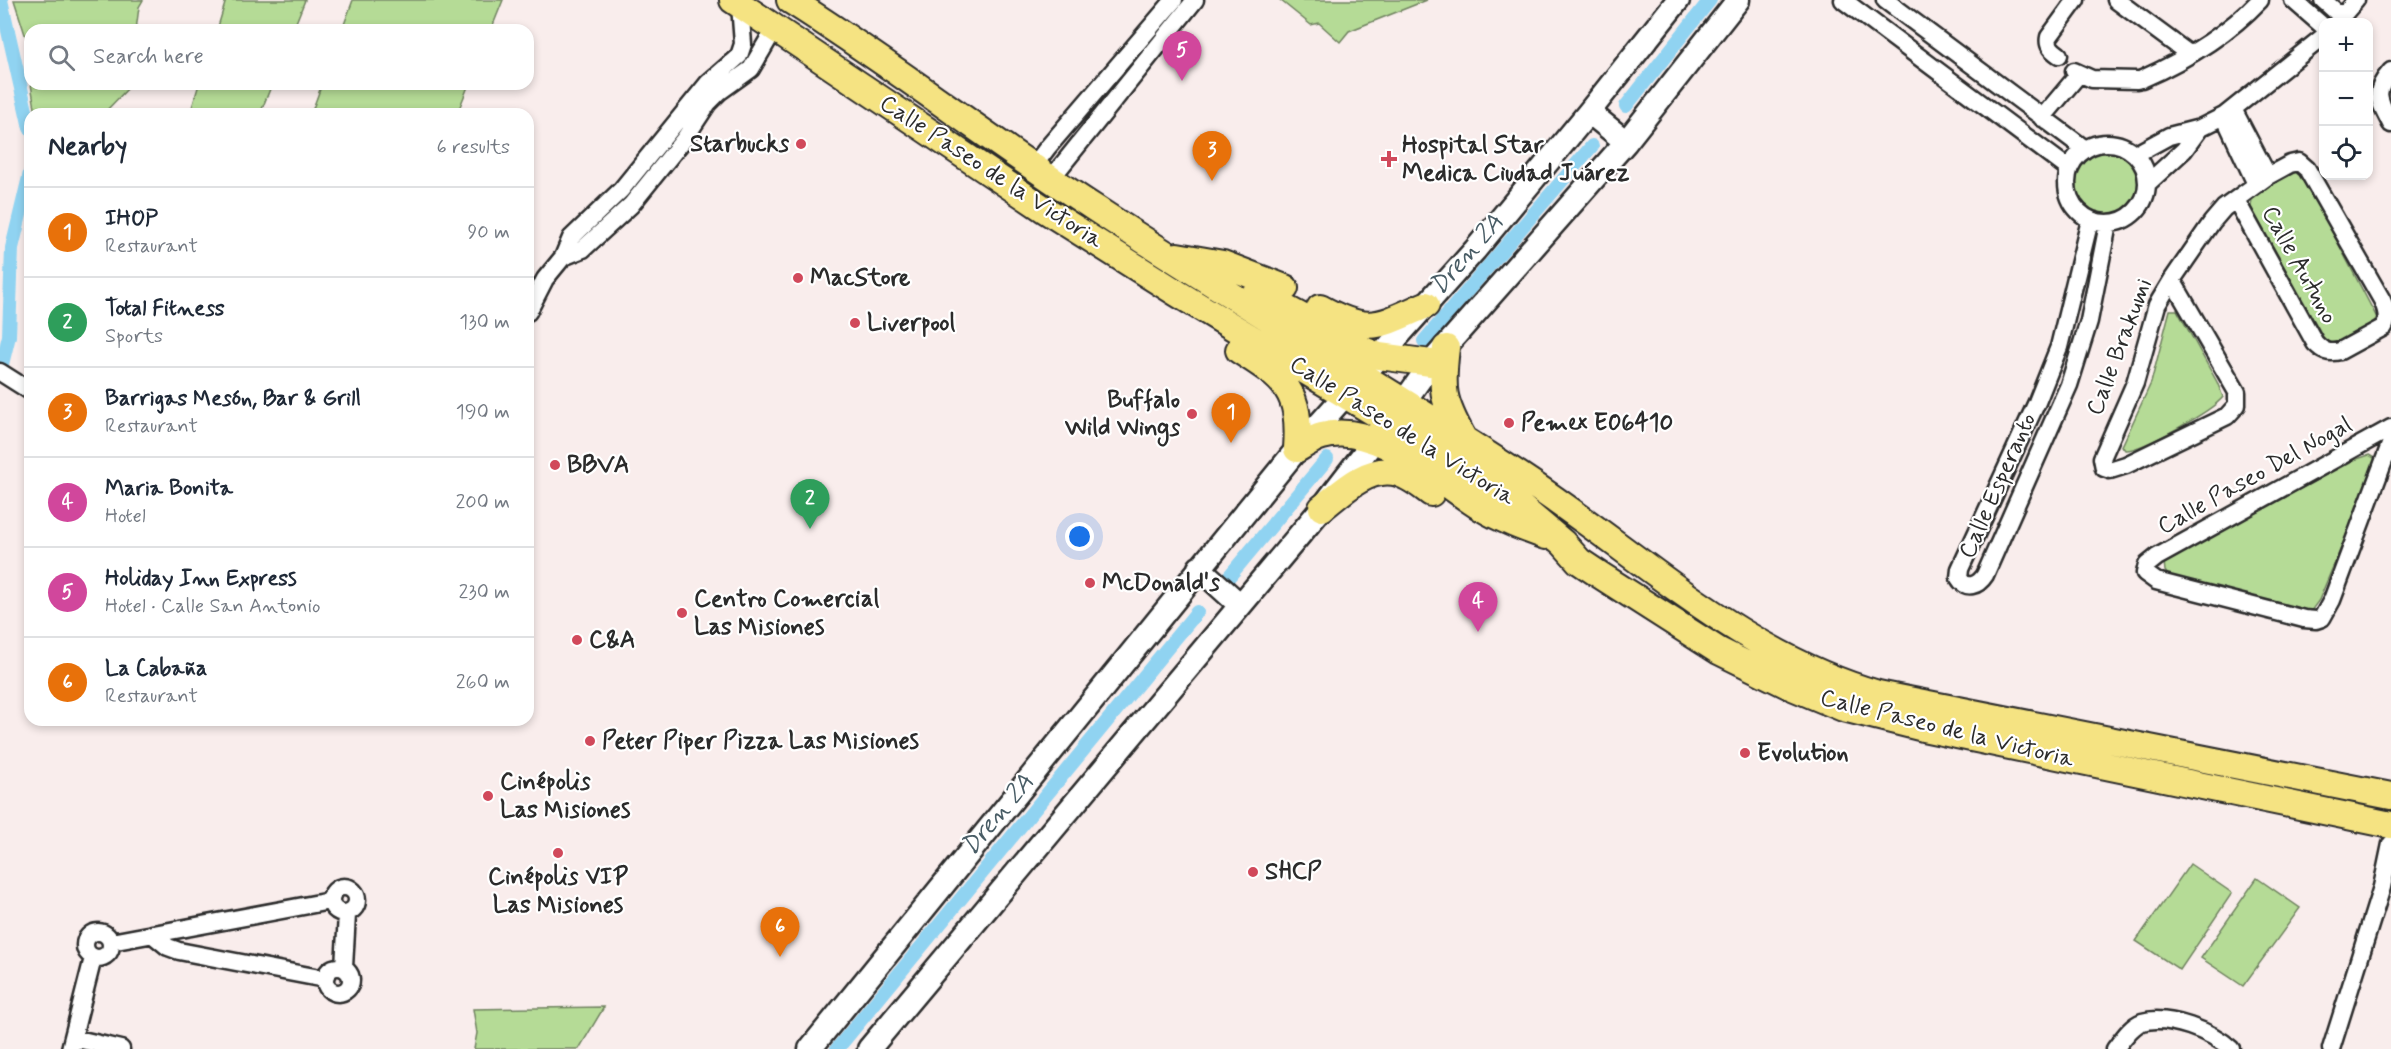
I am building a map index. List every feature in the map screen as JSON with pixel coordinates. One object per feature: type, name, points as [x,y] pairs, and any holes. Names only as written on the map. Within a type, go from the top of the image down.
[{"type":"main road","name":"Calle Paseo de la Victoria","points":[[790,0],[884,60],[1042,173],[1163,254],[1363,376],[1389,422],[1463,438],[1530,483],[1723,622],[1799,665],[1853,687],[1904,700],[2391,796]]},
{"type":"main road","points":[[810,1049],[1297,449],[1475,250],[1678,0]]},
{"type":"main road","points":[[869,1049],[1322,508],[1439,356],[1626,142],[1738,0]]},
{"type":"main road","name":"Calle Paseo de la Victoria","points":[[737,2],[1044,209],[1497,488],[1571,552],[1719,651],[1790,686],[1843,708],[1962,736],[2391,825]]},
{"type":"main road","points":[[1589,112],[1626,142]]},
{"type":"main road","points":[[936,135],[980,148],[1032,182],[1042,183],[1042,173]]},
{"type":"main road","points":[[1044,209],[1069,209],[1180,275],[1209,282],[1237,284],[1252,290],[1379,356],[1439,356]]},
{"type":"main road","points":[[1163,254],[1223,264],[1257,276],[1354,324],[1385,323],[1426,305]]},
{"type":"main road","points":[[1177,293],[1209,328],[1267,368],[1284,384],[1294,399],[1299,425],[1297,449]]},
{"type":"main road","points":[[1439,356],[1448,411],[1463,438]]},
{"type":"main road","points":[[1297,449],[1321,436],[1352,435],[1389,422]]},
{"type":"main road","points":[[1322,508],[1362,478],[1378,473],[1394,472],[1412,480],[1485,528],[1502,536],[1606,560],[1681,605],[1723,622]]},
{"type":"main road","points":[[1199,568],[1240,605]]},
{"type":"main road","points":[[1962,736],[1972,725],[2014,727],[2022,722]]},
{"type":"street","points":[[1042,173],[1055,138],[1174,0]]},
{"type":"street","points":[[1042,173],[1195,0]]},
{"type":"street","points":[[1843,0],[2069,169]]},
{"type":"street","points":[[1885,0],[2085,149]]},
{"type":"street","points":[[2060,55],[2050,48],[2049,37],[2076,0]]},
{"type":"street","points":[[2116,0],[2189,54]]},
{"type":"street","points":[[2042,118],[2077,73],[2100,80],[2140,79],[2175,64],[2243,18],[2260,0]]},
{"type":"street","points":[[2293,0],[2319,23]]},
{"type":"street","points":[[2323,0],[2338,18]]},
{"type":"street","points":[[2342,18],[2356,0]]},
{"type":"street","points":[[534,300],[545,279],[563,257],[572,238],[621,190],[708,83],[736,61],[742,44],[737,2]]},
{"type":"street","points":[[563,257],[584,249],[631,205],[685,138],[708,102],[751,69],[775,28]]},
{"type":"street","points":[[2136,154],[2169,136],[2200,129],[2228,112],[2319,40]]},
{"type":"street","points":[[2391,71],[2380,84],[2380,101],[2391,124]]},
{"type":"street","points":[[2228,112],[2262,180]]},
{"type":"street","points":[[2148,183],[2184,150],[2200,129]]},
{"type":"street","points":[[2106,142],[2127,148],[2136,154],[2145,168],[2148,183],[2145,198],[2136,211],[2124,220],[2108,224],[2090,220],[2078,211],[2070,198],[2067,184],[2069,169],[2075,158],[2085,149],[2106,142]]},
{"type":"street","name":"Calle Brakumi","points":[[2172,280],[2236,392],[2237,405],[2227,416],[2126,465],[2110,470],[2104,468],[2102,458],[2135,384],[2157,305],[2172,280],[2218,214],[2262,180],[2295,162],[2304,164]]},
{"type":"street","name":"Calle Autuno","points":[[2236,200],[2315,343],[2326,352],[2340,351],[2384,327],[2387,316],[2382,300],[2304,164]]},
{"type":"street","name":"Calle Esperanto","points":[[2090,220],[2059,347],[2037,402],[1960,569],[1959,578],[1965,584],[1973,586],[1981,581],[2052,425],[2076,364],[2088,321],[2108,224]]},
{"type":"street","points":[[3,374],[24,387]]},
{"type":"street","name":"Calle Paseo Del Nogal","points":[[2391,428],[2157,557],[2145,569],[2148,576],[2156,581],[2304,619],[2322,618],[2332,600],[2391,442]]},
{"type":"street","points":[[1984,517],[2006,525]]},
{"type":"street","points":[[2331,1049],[2382,887],[2391,844]]},
{"type":"street","points":[[344,967],[332,968],[325,979],[327,987],[333,992],[345,992],[351,981],[350,973],[344,967],[347,914],[357,904],[354,891],[346,887],[337,889],[330,901],[337,912],[347,914]]},
{"type":"street","points":[[111,942],[330,901]]},
{"type":"street","points":[[104,933],[111,942],[110,950],[105,957],[93,958],[85,949],[85,941],[89,934],[104,933]]},
{"type":"street","points":[[152,934],[168,947],[179,951],[325,979]]},
{"type":"street","points":[[93,958],[71,1043],[121,1049]]},
{"type":"street","points":[[2115,1049],[2130,1031],[2141,1023],[2156,1020],[2205,1031],[2220,1039],[2231,1049]]},
{"type":"green space","points":[[14,0],[143,0],[139,7],[137,24],[24,24],[24,31]]},
{"type":"green space","points":[[226,0],[305,0],[295,24],[219,24]]},
{"type":"green space","points":[[353,0],[503,0],[493,24],[344,24]]},
{"type":"green space","points":[[1280,0],[1427,0],[1349,31],[1340,42],[1319,23],[1311,25]]},
{"type":"green space","points":[[32,90],[126,90],[109,108],[35,108]]},
{"type":"green space","points":[[197,90],[270,90],[262,108],[192,108]]},
{"type":"green space","points":[[320,90],[467,90],[459,108],[313,108]]},
{"type":"green space","points":[[2100,150],[2114,150],[2126,155],[2136,165],[2141,184],[2136,203],[2126,213],[2114,218],[2100,218],[2088,213],[2078,203],[2073,191],[2073,177],[2078,165],[2088,155]]},
{"type":"green space","points":[[2293,171],[2302,174],[2377,318],[2366,330],[2331,346],[2326,342],[2251,207],[2252,198]]},
{"type":"green space","points":[[2170,310],[2177,310],[2223,397],[2176,429],[2146,444],[2125,450],[2122,446],[2151,383]]},
{"type":"green space","points":[[2369,455],[2378,460],[2319,600],[2311,611],[2279,606],[2169,576],[2165,571],[2164,562],[2354,460]]},
{"type":"green space","points":[[2190,864],[2232,893],[2180,970],[2136,941]]},
{"type":"green space","points":[[2257,878],[2300,908],[2243,986],[2201,958]]},
{"type":"green space","points":[[604,1007],[579,1049],[474,1049],[477,1033],[473,1009]]},
{"type":"waterway","points":[[1,0],[25,108]]},
{"type":"waterway","name":"Dren 2A","points":[[1626,106],[1710,0]]},
{"type":"waterway","name":"Dren 2A","points":[[1424,341],[1592,146]]},
{"type":"waterway","points":[[0,372],[9,336],[12,248],[24,198]]},
{"type":"waterway","name":"Dren 2A","points":[[1227,579],[1327,459]]},
{"type":"waterway","name":"Dren 2A","points":[[837,1049],[1197,612]]},
{"type":"place","name":"Holiday Inn Express","points":[[1182,81]]},
{"type":"place","name":"Starbucks","points":[[801,144]]},
{"type":"place","name":"Hospital Star Medica Ciudad Juárez","points":[[1389,159]]},
{"type":"place","name":"Barrigas Mesón, Bar & Grill","points":[[1212,181]]},
{"type":"place","name":"MacStore","points":[[798,278]]},
{"type":"place","name":"Liverpool","points":[[855,323]]},
{"type":"place","name":"Buffalo Wild Wings","points":[[1192,414]]},
{"type":"place","name":"Pemex E06410","points":[[1509,423]]},
{"type":"place","name":"IHOP","points":[[1231,443]]},
{"type":"place","name":"BBVA","points":[[555,465]]},
{"type":"place","name":"Total Fitness","points":[[810,529]]},
{"type":"place","name":"McDonald's","points":[[1090,583]]},
{"type":"place","name":"Centro Comercial Las Misiones","points":[[682,613]]},
{"type":"place","name":"Maria Bonita","points":[[1478,632]]},
{"type":"place","name":"C&A","points":[[577,640]]},
{"type":"place","name":"Peter Piper Pizza Las Misiones","points":[[590,741]]},
{"type":"place","name":"Evolution","points":[[1745,753]]},
{"type":"place","name":"Cinépolis Las Misiones","points":[[488,796]]},
{"type":"place","name":"Cinépolis VIP Las Misiones","points":[[558,853]]},
{"type":"place","name":"SHCP","points":[[1253,872]]},
{"type":"place","name":"La Cabaña","points":[[780,957]]}]
